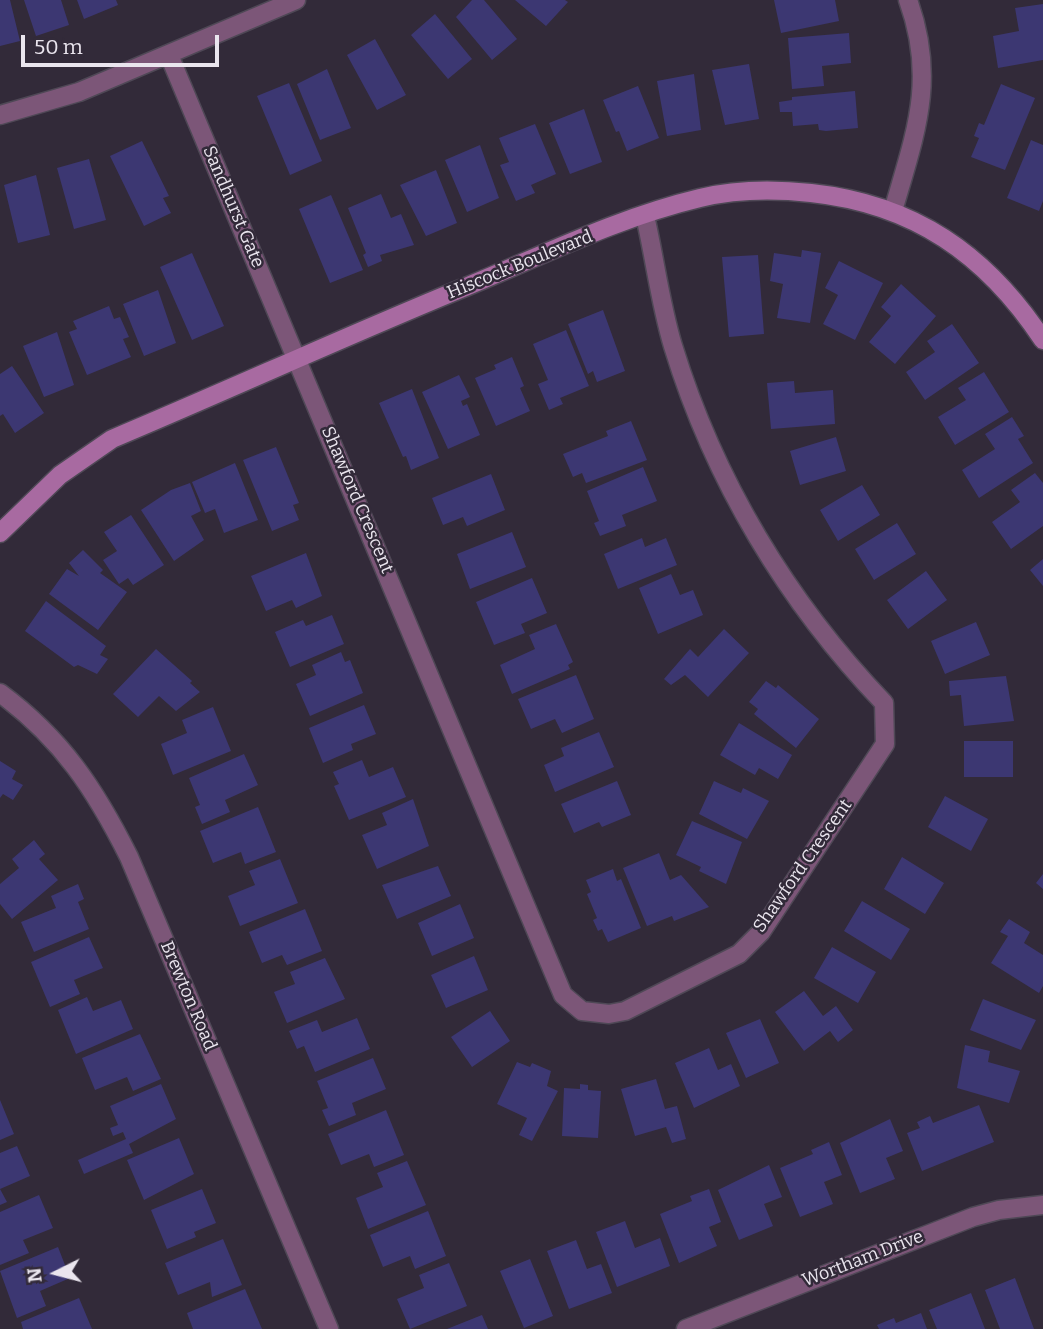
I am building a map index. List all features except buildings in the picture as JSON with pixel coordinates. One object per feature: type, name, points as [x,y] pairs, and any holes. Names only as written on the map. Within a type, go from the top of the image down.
[{"type":"street","points":[[0,114],[79,92],[296,0]]},
{"type":"street","points":[[893,211],[913,150],[923,78],[919,30],[908,0]]},
{"type":"street","name":"Sandhurst Gate","points":[[169,55],[297,360]]},
{"type":"street","name":"Hiscock Boulevard","points":[[0,533],[60,475],[112,439],[479,281],[645,216],[699,198],[766,190],[837,195],[893,211],[944,237],[990,272],[1043,340]]},
{"type":"street","name":"Shawford Crescent","points":[[297,360],[563,995],[582,1011],[609,1014],[640,1006],[739,954],[761,932],[885,744],[887,724],[884,703],[796,600],[727,487],[673,345],[645,216]]},
{"type":"street","name":"Brewton Road","points":[[0,693],[54,738],[84,777],[107,814],[129,857],[329,1329]]},
{"type":"street","name":"Wortham Drive","points":[[687,1329],[973,1217],[999,1210],[1043,1205]]}]
